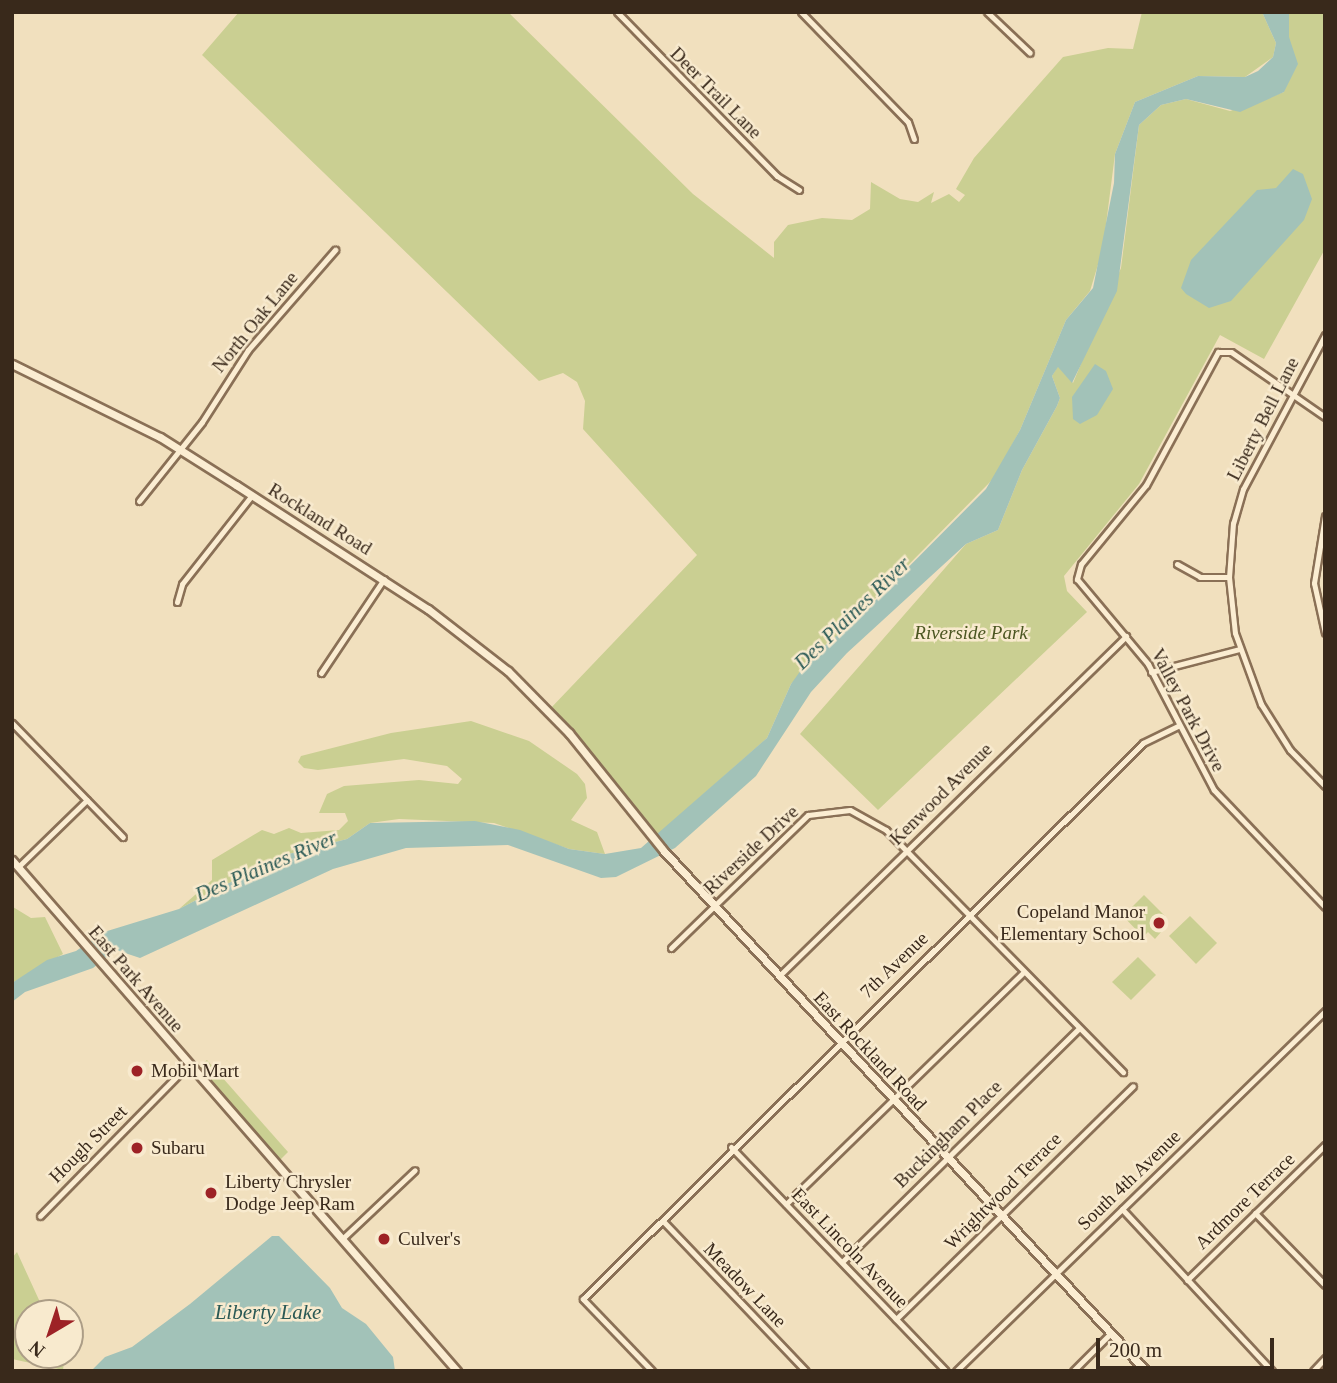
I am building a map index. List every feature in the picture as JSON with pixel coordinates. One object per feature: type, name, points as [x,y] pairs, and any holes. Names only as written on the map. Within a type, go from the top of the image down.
[{"type":"street","name":"Deer Trail Lane","points":[[617,12],[777,176],[799,190]]},
{"type":"street","points":[[801,12],[908,122],[914,139]]},
{"type":"street","points":[[986,12],[1030,53]]},
{"type":"street","name":"North Oak Lane","points":[[139,501],[179,450],[248,350],[335,250]]},
{"type":"street","name":"Liberty Bell Lane","points":[[1325,335],[1243,489],[1233,523],[1229,578],[1239,649],[1276,730],[1325,786]]},
{"type":"street","name":"Valley Park Drive","points":[[1292,394],[1226,350],[1214,355],[1146,485],[1081,564],[1077,579],[1082,589],[1126,636],[1152,672],[1178,726],[1214,790],[1325,907]]},
{"type":"street","name":"Rockland Road","points":[[12,364],[179,450],[384,579],[508,671],[579,745]]},
{"type":"street","points":[[1292,394],[1325,417]]},
{"type":"street","points":[[177,602],[182,584],[252,495]]},
{"type":"street","points":[[1325,516],[1314,583],[1325,633]]},
{"type":"street","points":[[1177,564],[1200,577],[1229,578]]},
{"type":"street","points":[[321,673],[384,579]]},
{"type":"street","name":"Kenwood Avenue","points":[[779,976],[1126,636]]},
{"type":"street","points":[[1152,672],[1239,649]]},
{"type":"street","points":[[12,723],[122,837]]},
{"type":"street","name":"7th Avenue","points":[[652,1371],[583,1299],[663,1221],[731,1147],[1143,743],[1178,726]]},
{"type":"street","name":"East Rockland Road","points":[[579,745],[642,827],[676,865],[1146,1371]]},
{"type":"street","points":[[18,867],[87,800]]},
{"type":"street","name":"Riverside Drive","points":[[671,948],[808,815],[834,808],[866,817],[906,851]]},
{"type":"street","points":[[906,851],[1123,1072]]},
{"type":"street","name":"East Park Avenue","points":[[12,860],[457,1371]]},
{"type":"street","points":[[1318,900],[1325,893]]},
{"type":"street","points":[[786,1204],[1023,973]]},
{"type":"street","name":"South 4th Avenue","points":[[956,1371],[1325,1011]]},
{"type":"street","name":"Buckingham Place","points":[[842,1262],[946,1156],[1078,1029]]},
{"type":"street","name":"Hough Street","points":[[40,1216],[189,1064]]},
{"type":"street","name":"Wrightwood Terrace","points":[[896,1319],[1133,1086]]},
{"type":"street","name":"Ardmore Terrace","points":[[1188,1280],[1325,1145]]},
{"type":"street","name":"East Lincoln Avenue","points":[[731,1147],[946,1371]]},
{"type":"street","points":[[342,1238],[415,1170]]},
{"type":"street","points":[[1122,1209],[1272,1371]]},
{"type":"street","points":[[1255,1213],[1325,1285]]},
{"type":"street","name":"Meadow Lane","points":[[663,1221],[806,1371]]},
{"type":"street","points":[[1073,1371],[1111,1334]]},
{"type":"street","points":[[1313,1371],[1325,1357]]},
{"type":"green space","points":[[239,12],[508,12],[693,194],[774,258],[774,242],[788,225],[822,218],[852,220],[870,209],[871,182],[900,199],[918,202],[934,192],[931,203],[949,194],[959,202],[965,195],[956,189],[974,158],[1063,57],[1108,48],[1133,49],[1142,12],[1262,12],[1276,43],[1273,57],[1245,77],[1198,76],[1135,102],[1115,154],[1103,248],[1090,291],[1066,320],[1020,430],[994,478],[791,684],[767,738],[653,839],[549,710],[697,555],[583,429],[585,401],[577,382],[563,373],[539,381],[202,55]]},
{"type":"green space","name":"Riverside Park","points":[[1289,12],[1325,12],[1325,249],[1264,359],[1220,335],[1139,484],[1064,576],[1067,591],[1087,612],[878,810],[800,734],[966,544],[998,530],[1022,470],[1060,398],[1052,376],[1058,366],[1073,383],[1121,268],[1139,125],[1161,105],[1186,99],[1230,111],[1284,92]]},
{"type":"green space","points":[[471,721],[529,741],[577,774],[585,784],[587,798],[571,820],[597,832],[605,854],[569,849],[494,823],[399,819],[370,823],[347,839],[281,856],[179,909],[212,880],[212,860],[262,830],[274,834],[289,828],[301,833],[339,830],[348,821],[345,813],[319,813],[327,794],[344,786],[419,780],[458,784],[462,779],[447,766],[404,759],[318,770],[304,768],[298,762],[301,756],[391,733]]},
{"type":"green space","points":[[1144,895],[1165,916],[1155,926],[1161,932],[1155,939],[1148,932],[1143,937],[1123,916]]},
{"type":"green space","points":[[13,907],[31,918],[45,917],[63,954],[12,983]]},
{"type":"green space","points":[[1190,916],[1217,943],[1196,964],[1169,936]]},
{"type":"green space","points":[[1138,957],[1156,975],[1131,1000],[1112,982]]},
{"type":"green space","points":[[207,1060],[288,1152],[280,1160],[199,1066]]},
{"type":"green space","points":[[17,1252],[39,1299],[14,1299],[14,1359],[12,1359],[12,1258]]},
{"type":"water","name":"Des Plaines River","points":[[1262,12],[1289,12],[1289,37],[1298,64],[1284,92],[1240,112],[1186,99],[1161,105],[1139,125],[1117,291],[1072,383],[1058,367],[1052,376],[1060,398],[1022,470],[998,530],[966,544],[847,653],[811,692],[756,776],[675,848],[616,877],[601,878],[508,845],[406,848],[333,869],[140,958],[116,950],[93,968],[25,992],[12,1002],[12,983],[47,960],[76,951],[104,932],[179,909],[281,856],[347,839],[370,823],[475,821],[520,830],[569,849],[605,854],[641,848],[767,738],[791,684],[809,659],[861,615],[986,489],[1020,430],[1066,320],[1093,288],[1114,183],[1115,154],[1135,102],[1198,76],[1245,77],[1258,71],[1273,57],[1276,43]]},
{"type":"water","points":[[1293,169],[1303,174],[1312,199],[1304,220],[1231,301],[1209,308],[1186,294],[1181,288],[1191,260],[1257,190],[1276,188]]},
{"type":"water","points":[[1095,364],[1106,371],[1113,389],[1097,415],[1080,424],[1073,419],[1072,397]]},
{"type":"water","name":"Liberty Lake","points":[[272,1236],[279,1236],[330,1288],[342,1308],[366,1324],[393,1357],[395,1371],[91,1371],[105,1357],[132,1347],[190,1304]]},
{"type":"place","name":"Copeland Manor Elementary School","points":[[1159,923]]},
{"type":"place","name":"Mobil Mart","points":[[137,1071]]},
{"type":"place","name":"Subaru","points":[[137,1148]]},
{"type":"place","name":"Liberty Chrysler Dodge Jeep Ram","points":[[211,1193]]},
{"type":"place","name":"Culver's","points":[[384,1239]]}]
